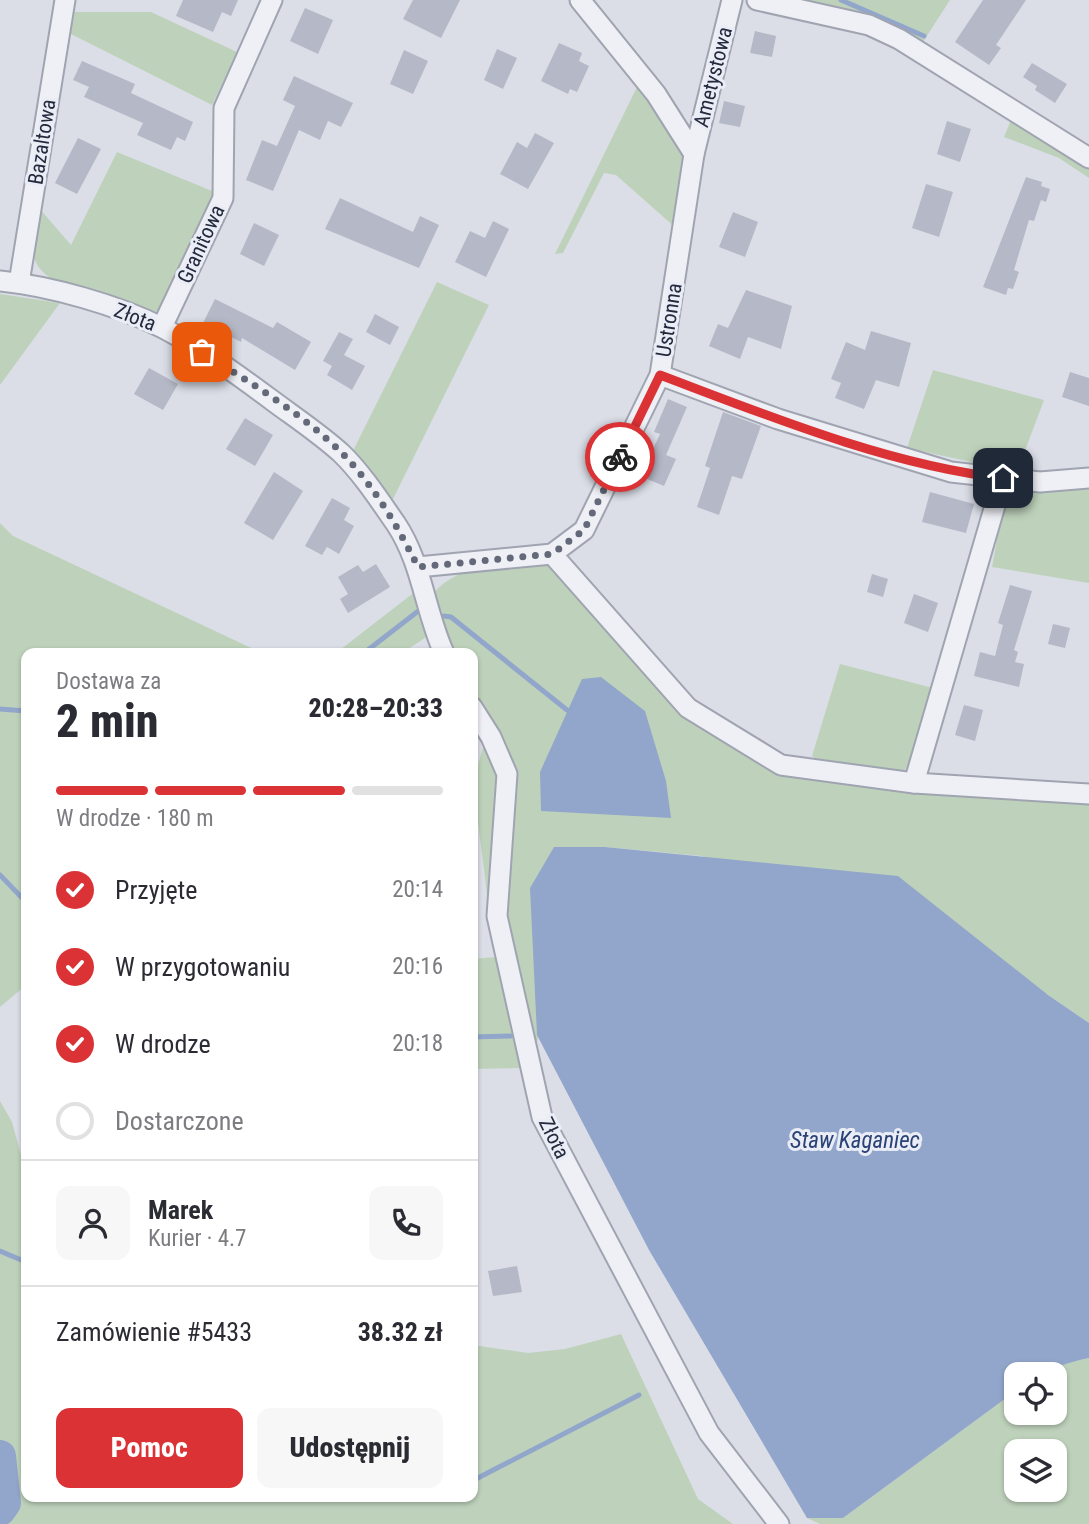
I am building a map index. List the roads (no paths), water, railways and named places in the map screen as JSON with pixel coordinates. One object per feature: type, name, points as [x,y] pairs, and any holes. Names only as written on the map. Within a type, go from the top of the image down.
[{"type":"street","name":"Bazaltowa","points":[[10,282],[65,0]]},
{"type":"street","name":"Granitowa","points":[[162,327],[223,198],[224,108],[272,0]]},
{"type":"street","points":[[580,0],[656,93],[694,154]]},
{"type":"street","name":"Ametystowa","points":[[694,154],[732,0]]},
{"type":"street","points":[[757,0],[869,25],[899,39],[1089,159]]},
{"type":"street","name":"Ustronna","points":[[552,554],[584,530],[660,375],[694,154]]},
{"type":"street","name":"Złota","points":[[10,282],[115,308],[162,327],[242,377],[343,455],[397,525],[418,567],[426,604],[442,648]]},
{"type":"street","points":[[660,375],[778,419],[951,472],[1040,482],[1089,478]]},
{"type":"street","points":[[914,783],[1003,478]]},
{"type":"street","points":[[418,567],[552,554],[688,708],[781,765],[914,783],[1089,794]]},
{"type":"street","name":"Złota","points":[[478,716],[491,737],[506,774],[497,916],[542,1117],[709,1433],[779,1524]]},
{"type":"water","points":[[601,677],[645,711],[666,781],[671,818],[541,811],[540,772],[582,679]]},
{"type":"water","name":"Staw Kaganiec","points":[[554,847],[605,847],[898,876],[1048,995],[1089,1023],[1089,1358],[1067,1364],[1004,1362],[1004,1400],[843,1518],[807,1518],[649,1250],[537,1035],[530,888]]},
{"type":"waterway","points":[[841,0],[924,36]]},
{"type":"waterway","points":[[370,648],[417,612]]},
{"type":"waterway","points":[[444,616],[451,617],[567,710]]},
{"type":"waterway","points":[[0,709],[21,711]]},
{"type":"waterway","points":[[0,875],[21,897]]},
{"type":"waterway","points":[[478,1037],[511,1036]]},
{"type":"waterway","points":[[0,1251],[21,1260]]},
{"type":"waterway","points":[[478,1478],[639,1395]]},
{"type":"waterway","points":[[0,1456],[5,1503],[0,1510]]}]
